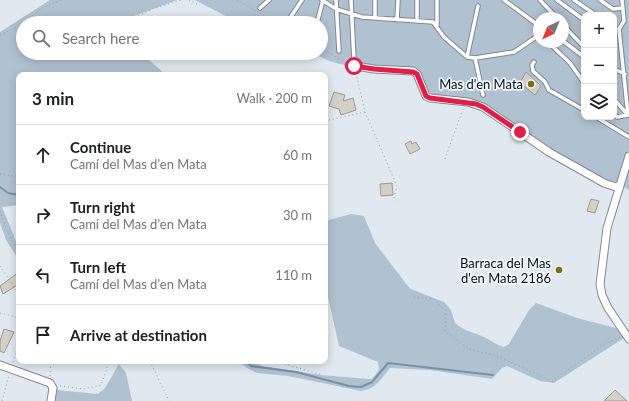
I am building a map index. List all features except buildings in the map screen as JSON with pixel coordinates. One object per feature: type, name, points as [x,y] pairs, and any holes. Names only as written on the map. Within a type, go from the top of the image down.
[{"type":"street","points":[[352,63],[374,69],[413,72],[417,74],[426,96],[430,98],[466,102],[483,107],[549,152],[604,183],[616,187],[620,185]]},
{"type":"street","points":[[627,337],[608,308],[602,295],[600,284],[604,241],[629,156]]},
{"type":"street","points":[[0,365],[51,385],[51,401]]},
{"type":"lane","points":[[260,8],[269,0]]},
{"type":"lane","points":[[291,16],[302,0]]},
{"type":"lane","points":[[319,16],[323,0],[336,8],[362,17],[433,22],[444,37],[466,57],[474,58],[514,52],[533,39]]},
{"type":"lane","points":[[336,0],[339,51]]},
{"type":"lane","points":[[351,0],[350,13],[352,63]]},
{"type":"lane","points":[[375,0],[375,18]]},
{"type":"lane","points":[[397,19],[398,0]]},
{"type":"lane","points":[[417,0],[417,21]]},
{"type":"lane","points":[[437,0],[437,27]]},
{"type":"lane","points":[[504,0],[533,21]]},
{"type":"lane","points":[[540,0],[551,12]]},
{"type":"lane","points":[[557,0],[581,18]]},
{"type":"lane","points":[[574,0],[592,12]]},
{"type":"lane","points":[[600,0],[613,9],[623,8]]},
{"type":"lane","points":[[622,0],[624,21],[619,30],[625,74],[628,115]]},
{"type":"lane","points":[[466,57],[478,6]]},
{"type":"lane","points":[[623,14],[629,12]]},
{"type":"lane","points":[[569,31],[581,44]]},
{"type":"lane","points":[[569,46],[581,55]]},
{"type":"lane","points":[[554,48],[570,63],[581,79]]},
{"type":"lane","points":[[474,58],[483,95]]},
{"type":"lane","points":[[534,62],[532,65],[534,71],[545,82],[549,90],[581,108]]},
{"type":"lane","points":[[617,71],[625,74]]},
{"type":"lane","points":[[617,102],[628,115]]},
{"type":"lane","points":[[617,117],[628,115]]},
{"type":"lane","points":[[601,120],[629,137]]},
{"type":"path","points":[[32,16],[42,8],[61,0]]},
{"type":"path","points":[[138,16],[152,9],[181,0]]},
{"type":"path","points":[[189,0],[200,6]]},
{"type":"path","points":[[0,36],[16,27]]},
{"type":"path","points":[[328,51],[352,63],[365,112],[397,186],[394,201]]},
{"type":"path","points":[[445,159],[466,102]]},
{"type":"path","points":[[328,120],[365,112]]},
{"type":"path","points":[[0,174],[16,177]]},
{"type":"path","points":[[0,211],[8,233],[16,248]]},
{"type":"path","points":[[0,266],[16,290]]},
{"type":"path","points":[[414,297],[434,299],[446,311],[445,331],[469,349],[497,356],[552,381],[603,345],[627,337]]},
{"type":"path","points":[[0,313],[16,317]]},
{"type":"path","points":[[51,364],[51,385],[84,389],[101,385],[108,364]]},
{"type":"path","points":[[151,364],[168,401]]},
{"type":"path","points":[[284,364],[323,375]]},
{"type":"shaded area","points":[[50,0],[177,0],[134,16],[25,16]]},
{"type":"shaded area","points":[[195,0],[629,0],[629,190],[615,182],[600,178],[547,150],[479,102],[428,94],[417,70],[355,63],[338,64],[328,60],[328,16],[226,16]]},
{"type":"shaded area","points":[[16,22],[16,60],[149,60],[163,72],[16,72],[16,205],[2,207],[16,241],[16,255],[6,240],[0,223],[0,32]]},
{"type":"shaded area","points":[[351,214],[364,216],[375,243],[411,289],[444,302],[451,310],[455,323],[458,326],[487,338],[498,345],[504,347],[509,344],[529,310],[536,303],[577,318],[616,328],[624,338],[554,383],[540,381],[507,366],[502,368],[492,379],[430,370],[390,368],[375,385],[361,391],[288,376],[257,373],[247,368],[242,364],[258,364],[321,375],[369,379],[372,379],[379,370],[378,362],[339,346],[328,296],[328,220]]},
{"type":"shaded area","points":[[119,364],[126,373],[132,401],[54,401],[56,390],[98,394],[105,388]]},
{"type":"waterway","points":[[0,187],[8,193],[16,194]]},
{"type":"waterway","points":[[249,364],[251,366],[296,372],[349,386],[361,387],[372,382],[388,363],[493,375]]},
{"type":"place","name":"Mas d'en Mata","points":[[531,84]]},
{"type":"place","name":"Barraca del Mas d'en Mata 2186","points":[[559,270]]},
{"type":"route","points":[[354,66],[413,72],[417,74],[422,90],[426,96],[430,98],[476,104],[483,107],[520,132]]}]
